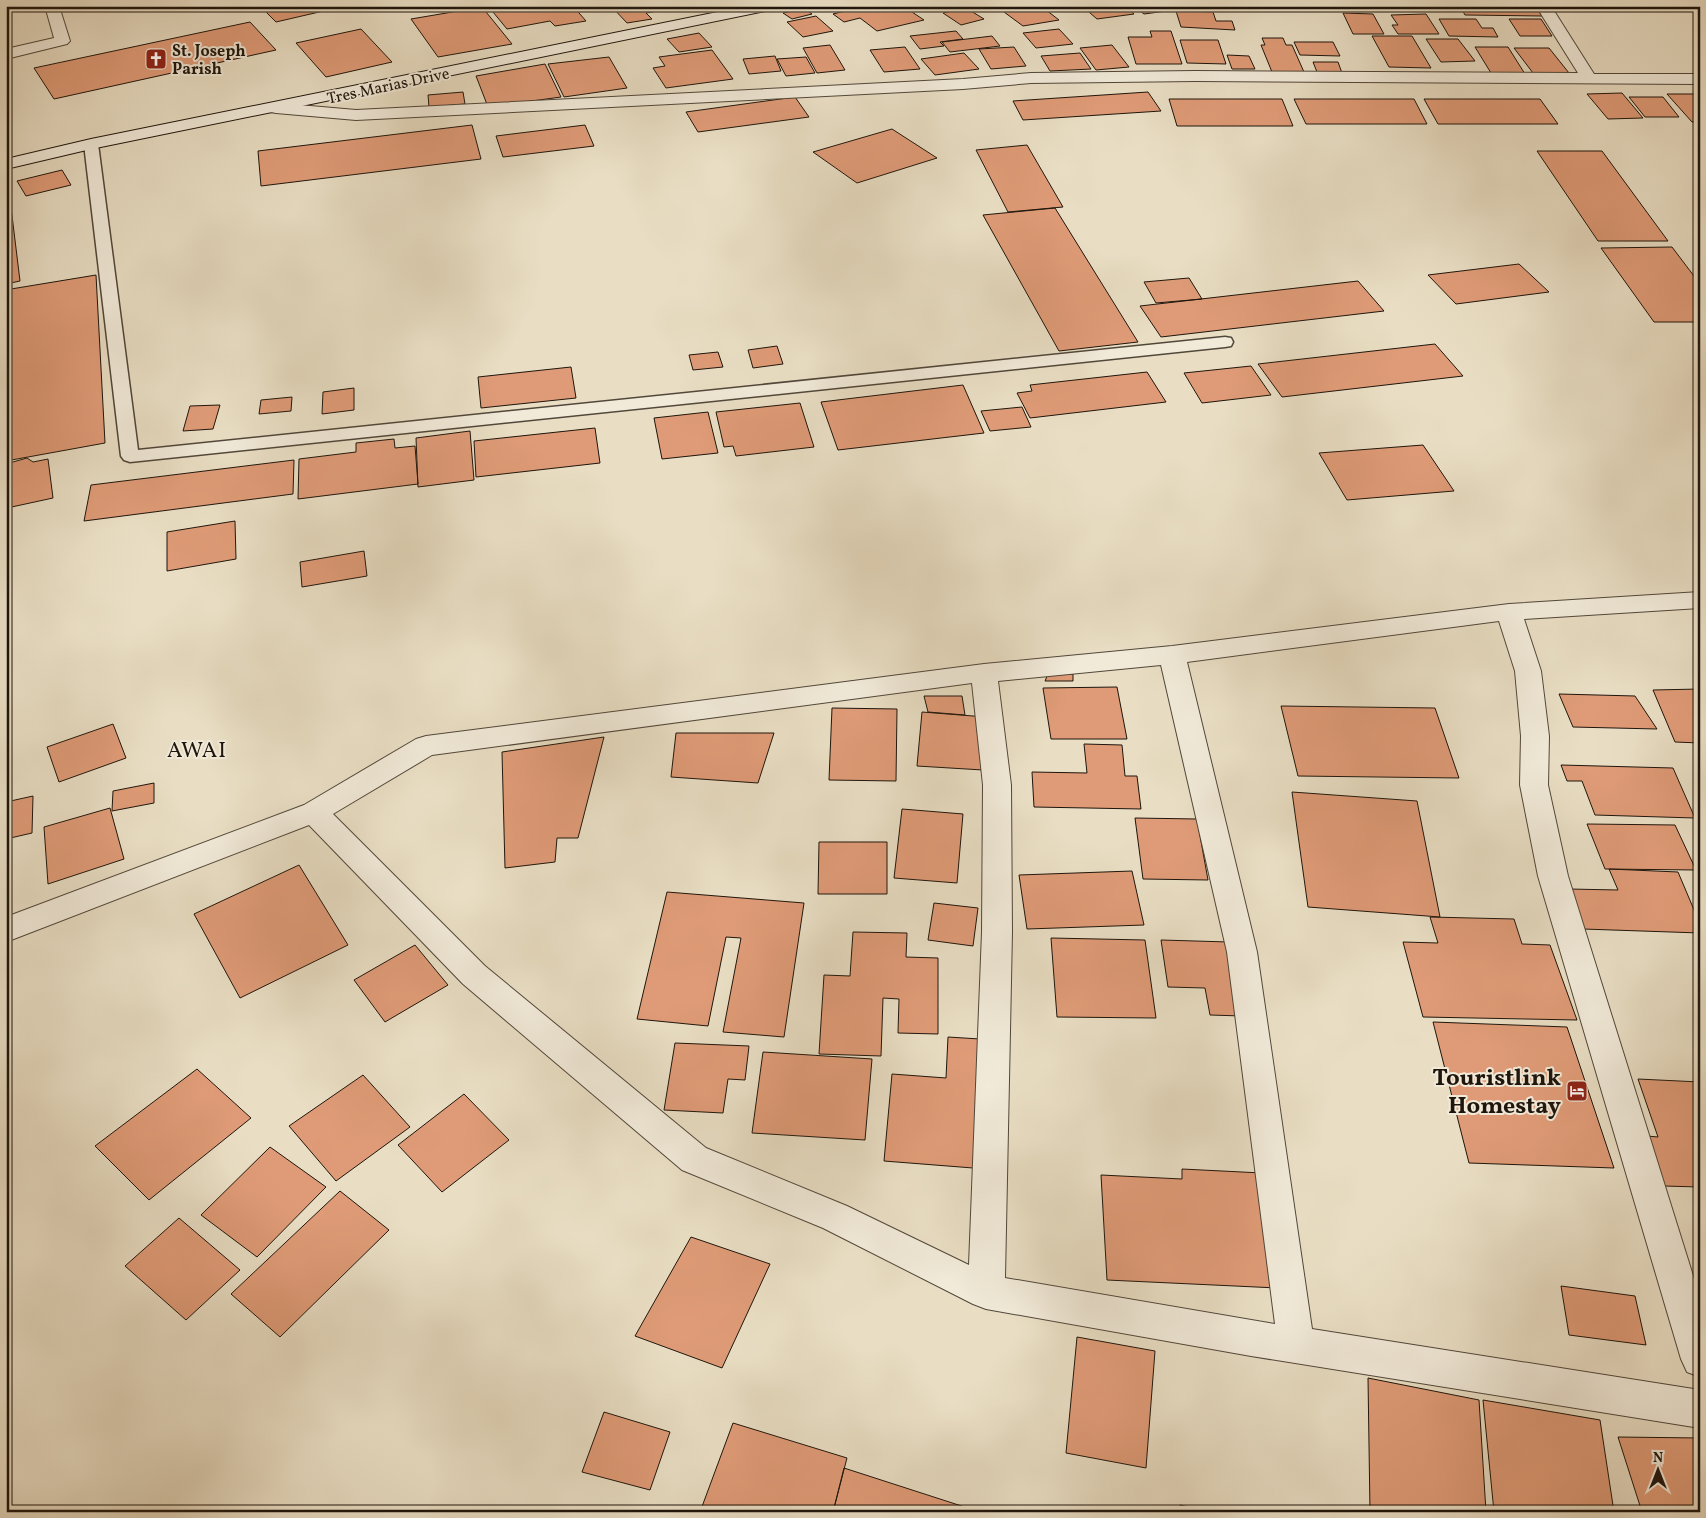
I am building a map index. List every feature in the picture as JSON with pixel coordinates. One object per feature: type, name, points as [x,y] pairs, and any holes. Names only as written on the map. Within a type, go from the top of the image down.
[{"type":"street","points":[[6,54],[62,41],[52,6]]},
{"type":"street","name":"Tres Marias Drive","points":[[6,164],[92,144],[770,6]]},
{"type":"street","points":[[1543,6],[1589,78]]},
{"type":"street","points":[[276,108],[356,115],[943,85],[1031,78],[1700,79]]},
{"type":"street","points":[[6,930],[314,812],[426,746],[984,673],[1172,655],[1509,612],[1700,600]]},
{"type":"street","points":[[1509,612],[1528,671],[1535,736],[1532,754],[1534,785],[1553,876],[1700,1359]]},
{"type":"street","points":[[1172,655],[1242,952],[1296,1345]]},
{"type":"street","points":[[984,673],[997,785],[997,932],[986,1292]]},
{"type":"street","points":[[314,812],[474,975],[694,1159],[835,1217],[986,1292],[1296,1345],[1700,1409]]},
{"type":"lane","points":[[92,144],[130,456],[1225,342]]},
{"type":"building","points":[[260,6],[345,6],[276,22]]},
{"type":"building","points":[[519,6],[573,6],[586,21],[555,26],[550,21],[507,29],[493,12]]},
{"type":"building","points":[[611,6],[668,6],[670,9],[646,13],[652,19],[627,23]]},
{"type":"building","points":[[825,6],[853,6],[854,7],[834,11]]},
{"type":"building","points":[[865,6],[903,6],[924,20],[877,31],[860,18],[844,22],[833,14]]},
{"type":"building","points":[[933,6],[962,6],[940,11]]},
{"type":"building","points":[[1012,6],[1041,6],[1059,20],[1023,26],[1004,12],[1014,10],[1010,7]]},
{"type":"building","points":[[1082,6],[1125,6],[1134,14],[1097,19]]},
{"type":"building","points":[[1178,6],[1181,9],[1144,14],[1135,7]]},
{"type":"building","points":[[1313,6],[1345,6],[1346,9],[1314,9]]},
{"type":"building","points":[[1403,6],[1445,6],[1446,9],[1405,8]]},
{"type":"building","points":[[1460,6],[1535,6],[1542,16],[1465,15]]},
{"type":"building","points":[[482,7],[512,44],[438,57],[411,19]]},
{"type":"building","points":[[804,8],[812,14],[792,19],[783,13]]},
{"type":"building","points":[[966,8],[984,19],[961,25],[943,13]]},
{"type":"building","points":[[1176,11],[1213,12],[1216,21],[1232,21],[1235,30],[1181,27]]},
{"type":"building","points":[[1343,13],[1373,14],[1384,34],[1353,34]]},
{"type":"building","points":[[1426,14],[1439,34],[1398,34],[1392,25],[1398,25],[1391,15]]},
{"type":"building","points":[[816,16],[833,31],[803,37],[787,22]]},
{"type":"building","points":[[1439,19],[1476,19],[1482,28],[1493,28],[1498,37],[1449,36]]},
{"type":"building","points":[[1509,19],[1541,19],[1552,36],[1520,36]]},
{"type":"building","name":"St. Joseph Parish","points":[[250,22],[276,50],[54,99],[34,68]]},
{"type":"building","points":[[361,29],[392,62],[326,77],[296,43]]},
{"type":"building","points":[[1059,29],[1073,44],[1036,48],[1023,33]]},
{"type":"building","points":[[956,31],[963,39],[940,42],[944,46],[920,49],[910,36]]},
{"type":"building","points":[[1150,31],[1171,31],[1182,64],[1136,64],[1128,37],[1152,37]]},
{"type":"building","points":[[699,33],[712,47],[679,52],[667,39]]},
{"type":"building","points":[[992,36],[1000,46],[950,52],[942,42]]},
{"type":"building","points":[[1372,36],[1412,36],[1431,68],[1389,67]]},
{"type":"building","points":[[1262,38],[1283,38],[1286,45],[1292,45],[1304,72],[1272,72],[1261,45],[1265,45]]},
{"type":"building","points":[[1426,39],[1458,39],[1475,61],[1441,62]]},
{"type":"building","points":[[1180,40],[1218,40],[1226,64],[1187,63]]},
{"type":"building","points":[[1294,42],[1333,42],[1340,56],[1300,55]]},
{"type":"building","points":[[830,45],[845,70],[817,73],[803,48]]},
{"type":"building","points":[[1112,45],[1129,67],[1096,70],[1080,48]]},
{"type":"building","points":[[905,47],[920,69],[884,72],[870,50]]},
{"type":"building","points":[[1014,47],[1026,66],[991,69],[979,49]]},
{"type":"building","points":[[1475,47],[1508,47],[1525,74],[1491,73]]},
{"type":"building","points":[[1514,48],[1549,48],[1569,73],[1533,73]]},
{"type":"building","points":[[712,50],[733,79],[666,88],[653,68],[665,66],[659,57]]},
{"type":"building","points":[[964,53],[979,69],[935,75],[921,59]]},
{"type":"building","points":[[1080,53],[1091,69],[1050,71],[1041,56]]},
{"type":"building","points":[[1227,55],[1249,56],[1255,69],[1232,69]]},
{"type":"building","points":[[775,56],[781,71],[749,74],[743,59]]},
{"type":"building","points":[[609,57],[627,88],[564,97],[548,64]]},
{"type":"building","points":[[806,57],[815,73],[786,76],[777,59]]},
{"type":"building","points":[[1313,62],[1338,62],[1342,73],[1317,72]]},
{"type":"building","points":[[545,64],[561,97],[488,107],[476,76]]},
{"type":"building","points":[[463,92],[465,104],[429,107],[428,95]]},
{"type":"building","points":[[1148,92],[1161,111],[1023,120],[1013,101]]},
{"type":"building","points":[[1622,93],[1643,118],[1608,119],[1587,94]]},
{"type":"building","points":[[1667,94],[1700,94],[1700,122],[1692,122]]},
{"type":"building","points":[[795,97],[809,117],[698,132],[686,112]]},
{"type":"building","points":[[1629,97],[1663,97],[1679,117],[1645,117]]},
{"type":"building","points":[[1169,99],[1282,99],[1293,126],[1177,126]]},
{"type":"building","points":[[1294,99],[1414,99],[1427,124],[1306,124]]},
{"type":"building","points":[[1424,99],[1540,99],[1558,124],[1438,124]]},
{"type":"building","points":[[472,125],[481,159],[261,186],[258,151]]},
{"type":"building","points":[[585,125],[594,146],[503,157],[496,136]]},
{"type":"building","points":[[892,129],[937,158],[857,183],[813,152]]},
{"type":"building","points":[[1027,145],[1063,207],[1008,212],[976,150]]},
{"type":"building","points":[[1537,151],[1602,151],[1668,241],[1598,241]]},
{"type":"building","points":[[62,170],[71,185],[26,196],[17,181]]},
{"type":"building","points":[[9,191],[20,281],[6,284],[6,192]]},
{"type":"building","points":[[1055,208],[1138,342],[1059,351],[983,215]]},
{"type":"building","points":[[1672,247],[1700,284],[1700,322],[1654,322],[1601,248]]},
{"type":"building","points":[[1519,264],[1549,292],[1456,304],[1428,275]]},
{"type":"building","points":[[96,275],[105,443],[6,461],[11,289]]},
{"type":"building","points":[[1189,278],[1202,299],[1156,303],[1144,282]]},
{"type":"building","points":[[1358,281],[1384,311],[1161,337],[1140,306]]},
{"type":"building","points":[[1435,344],[1463,376],[1282,397],[1258,364]]},
{"type":"building","points":[[777,346],[783,364],[753,368],[748,350]]},
{"type":"building","points":[[718,352],[723,367],[693,370],[689,355]]},
{"type":"building","points":[[1251,366],[1271,395],[1202,403],[1184,373]]},
{"type":"building","points":[[571,367],[576,398],[481,408],[478,377]]},
{"type":"building","points":[[1147,372],[1166,402],[1030,418],[1017,393],[1032,391],[1030,385]]},
{"type":"building","points":[[963,385],[984,433],[838,450],[821,402]]},
{"type":"building","points":[[354,388],[354,410],[322,414],[323,392]]},
{"type":"building","points":[[292,397],[291,411],[259,414],[261,400]]},
{"type":"building","points":[[800,403],[814,447],[736,456],[733,446],[724,447],[716,412]]},
{"type":"building","points":[[220,405],[213,429],[183,431],[190,406]]},
{"type":"building","points":[[1022,407],[1031,427],[990,431],[981,411]]},
{"type":"building","points":[[708,412],[718,453],[662,459],[654,418]]},
{"type":"building","points":[[595,428],[600,463],[476,477],[474,441]]},
{"type":"building","points":[[470,431],[474,480],[418,487],[416,438]]},
{"type":"building","points":[[394,439],[395,448],[415,446],[418,484],[298,499],[299,459],[356,452],[356,443]]},
{"type":"building","points":[[1423,445],[1454,491],[1347,500],[1319,453]]},
{"type":"building","points":[[27,458],[33,462],[48,459],[53,498],[7,508],[6,464]]},
{"type":"building","points":[[294,460],[293,494],[84,521],[91,485]]},
{"type":"building","points":[[235,521],[236,559],[167,571],[167,532]]},
{"type":"building","points":[[364,551],[367,576],[302,587],[300,562]]},
{"type":"building","points":[[1048,674],[1073,674],[1073,681],[1045,681]]},
{"type":"building","points":[[1117,687],[1127,739],[1051,739],[1043,688]]},
{"type":"building","points":[[1700,689],[1700,743],[1675,742],[1653,690]]},
{"type":"building","points":[[1559,694],[1635,696],[1657,729],[1573,727]]},
{"type":"building","points":[[924,696],[962,696],[965,715],[928,712]]},
{"type":"building","points":[[1281,706],[1435,708],[1459,778],[1298,776]]},
{"type":"building","points":[[832,708],[897,709],[896,781],[829,780]]},
{"type":"building","points":[[922,712],[986,717],[983,770],[917,766]]},
{"type":"building","points":[[113,724],[126,758],[59,782],[47,747]]},
{"type":"building","points":[[676,733],[774,733],[758,783],[671,777]]},
{"type":"building","points":[[604,737],[578,838],[557,838],[555,862],[505,868],[502,752]]},
{"type":"building","points":[[1084,744],[1122,745],[1125,776],[1137,776],[1141,809],[1034,807],[1032,772],[1087,773]]},
{"type":"building","points":[[1561,765],[1673,768],[1695,818],[1595,815],[1582,781],[1567,781]]},
{"type":"building","points":[[154,783],[154,803],[112,811],[113,791]]},
{"type":"building","points":[[1292,792],[1417,801],[1440,917],[1308,907]]},
{"type":"building","points":[[33,796],[32,833],[6,839],[6,802]]},
{"type":"building","points":[[110,808],[124,859],[48,884],[44,827]]},
{"type":"building","points":[[902,809],[963,814],[957,883],[894,878]]},
{"type":"building","points":[[1135,818],[1197,819],[1208,880],[1143,879]]},
{"type":"building","points":[[1587,824],[1675,825],[1696,870],[1605,869]]},
{"type":"building","points":[[819,842],[887,842],[887,894],[818,894]]},
{"type":"building","points":[[299,865],[348,945],[240,998],[194,914]]},
{"type":"building","points":[[1609,869],[1678,872],[1700,924],[1700,933],[1583,929],[1569,889],[1618,890]]},
{"type":"building","points":[[1132,871],[1144,925],[1027,929],[1019,875]]},
{"type":"building","points":[[667,892],[804,903],[784,1037],[723,1032],[741,938],[726,937],[708,1026],[637,1019]]},
{"type":"building","points":[[934,903],[978,908],[973,946],[928,940]]},
{"type":"building","points":[[1430,917],[1514,919],[1522,944],[1550,945],[1577,1020],[1423,1017],[1403,942],[1438,943]]},
{"type":"building","points":[[853,932],[907,933],[906,957],[938,958],[938,1034],[898,1033],[899,999],[883,998],[881,1056],[819,1054],[824,975],[850,976]]},
{"type":"building","points":[[1051,938],[1145,940],[1156,1018],[1057,1017]]},
{"type":"building","points":[[1161,940],[1229,942],[1242,1016],[1210,1015],[1205,988],[1168,987]]},
{"type":"building","points":[[415,945],[448,985],[385,1022],[354,980]]},
{"type":"building","points":[[1433,1022],[1567,1027],[1614,1168],[1469,1163]]},
{"type":"building","points":[[948,1037],[980,1039],[973,1168],[884,1161],[892,1074],[946,1078]]},
{"type":"building","points":[[675,1043],[749,1046],[745,1080],[728,1079],[723,1113],[664,1110]]},
{"type":"building","points":[[763,1052],[872,1059],[865,1140],[752,1133]]},
{"type":"building","points":[[197,1069],[251,1118],[149,1200],[95,1146]]},
{"type":"building","points":[[363,1075],[410,1127],[336,1181],[289,1126]]},
{"type":"building","points":[[1638,1079],[1700,1082],[1700,1187],[1664,1186],[1647,1136],[1658,1137]]},
{"type":"building","points":[[464,1094],[509,1140],[442,1192],[398,1145]]},
{"type":"building","points":[[270,1147],[326,1187],[257,1257],[201,1215]]},
{"type":"building","points":[[1182,1169],[1262,1173],[1277,1288],[1107,1280],[1101,1175],[1182,1179]]},
{"type":"building","points":[[340,1191],[389,1230],[280,1337],[231,1294]]},
{"type":"building","points":[[179,1218],[240,1270],[186,1320],[125,1266]]},
{"type":"building","points":[[691,1237],[770,1264],[722,1368],[635,1336]]},
{"type":"building","points":[[1561,1286],[1635,1296],[1646,1345],[1569,1335]]},
{"type":"building","points":[[1077,1337],[1155,1351],[1146,1468],[1066,1453]]},
{"type":"building","points":[[1368,1378],[1479,1400],[1486,1512],[1370,1512]]},
{"type":"building","points":[[1483,1400],[1600,1420],[1614,1512],[1494,1512]]},
{"type":"building","points":[[604,1412],[670,1432],[650,1490],[582,1472]]},
{"type":"building","points":[[733,1423],[847,1458],[833,1512],[700,1512]]},
{"type":"building","points":[[1618,1437],[1700,1438],[1700,1512],[1642,1512]]},
{"type":"building","points":[[844,1468],[974,1510],[973,1512],[833,1512]]},
{"type":"building","points":[[1180,1505],[1213,1512],[1180,1512]]},
{"type":"place","name":"St. Joseph Parish","points":[[156,59]]},
{"type":"place","name":"Touristlink Homestay","points":[[1577,1091]]},
{"type":"district","name":"AWAI","points":[[197,749]]}]
